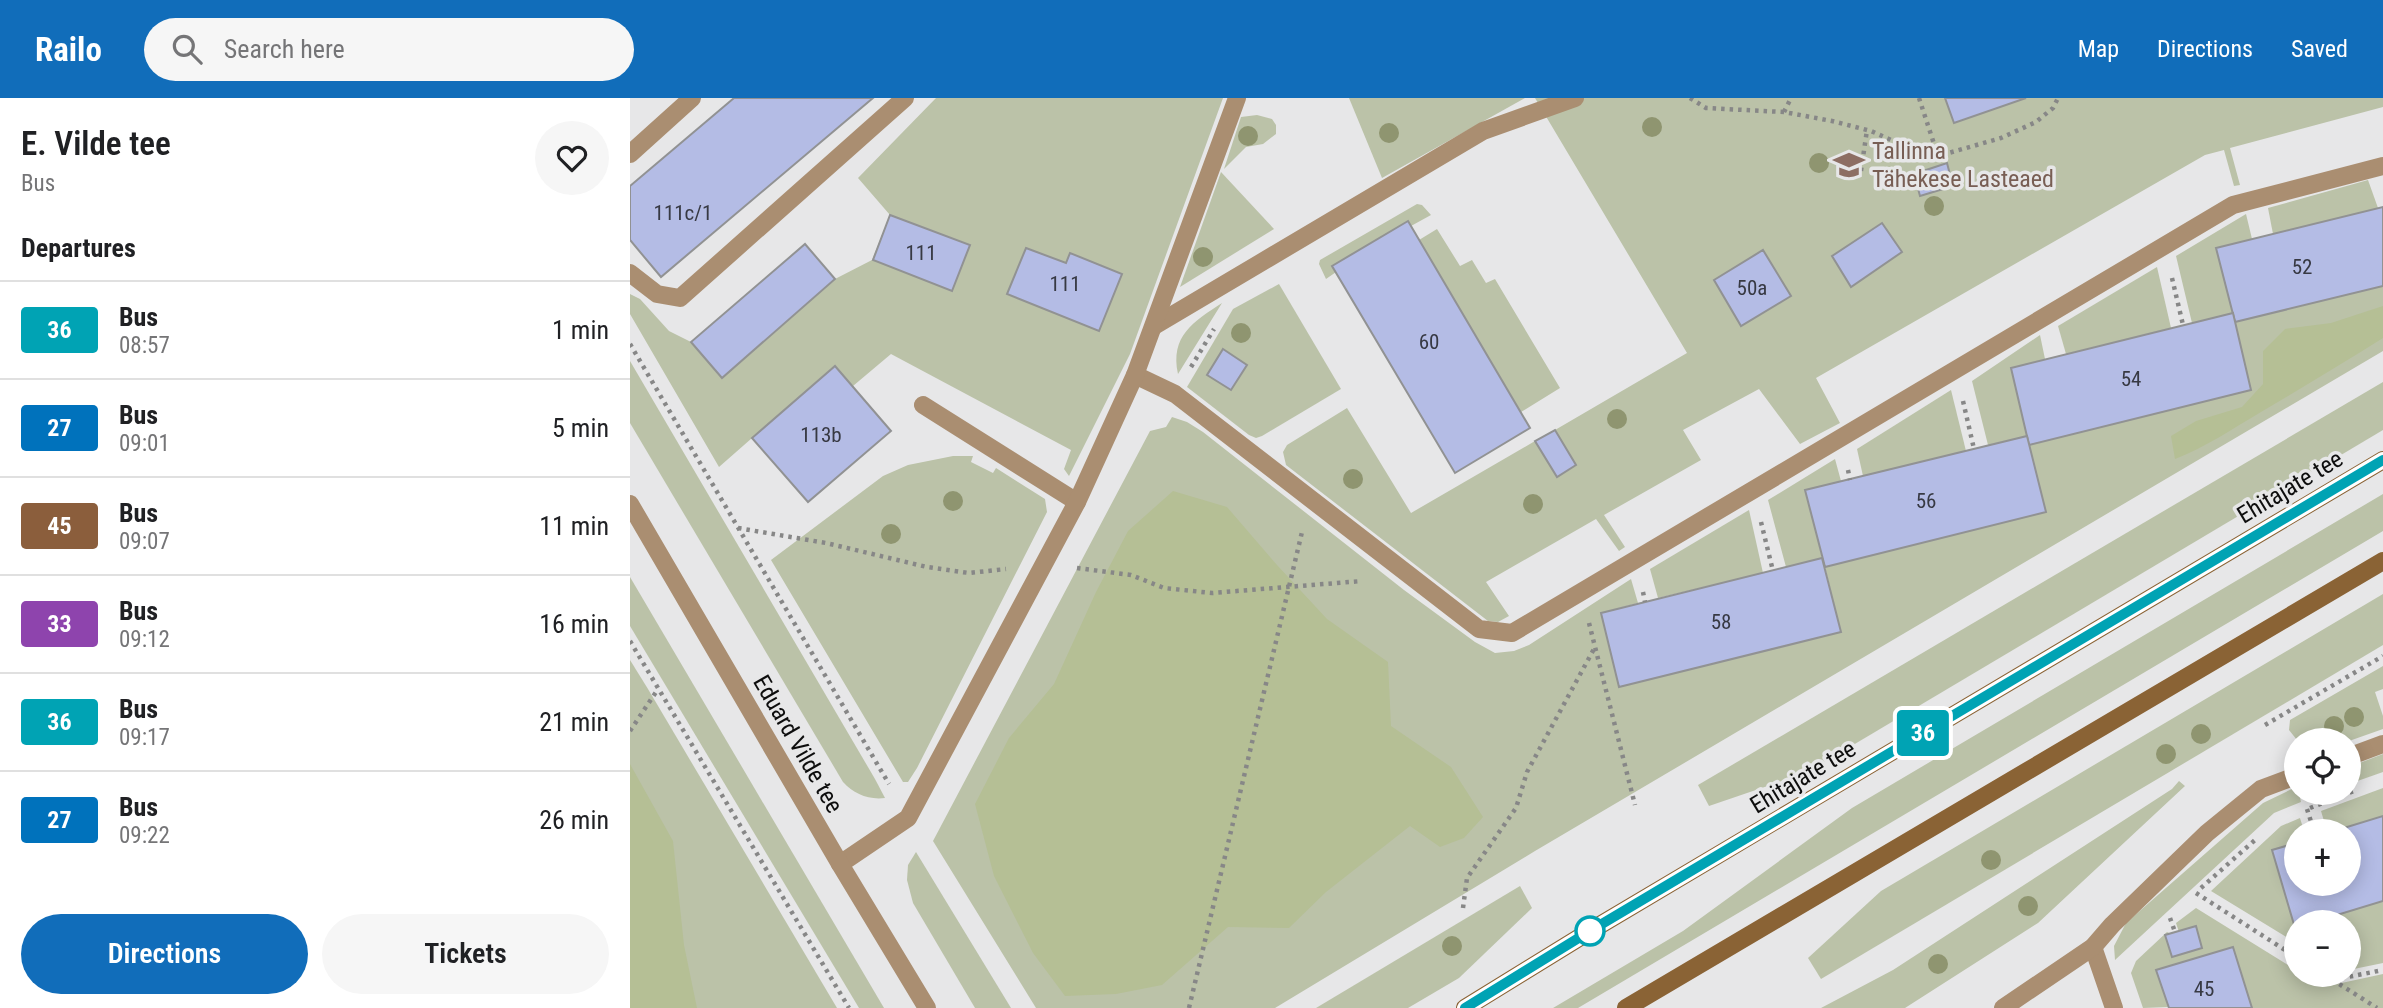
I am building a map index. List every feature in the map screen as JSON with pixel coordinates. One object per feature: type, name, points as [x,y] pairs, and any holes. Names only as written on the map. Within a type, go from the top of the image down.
[{"type":"main road","name":"Ehitajate tee","points":[[1465,1008],[2383,460]]},
{"type":"main road","points":[[1626,1008],[2383,561]]},
{"type":"street","points":[[630,154],[692,98]]},
{"type":"street","points":[[630,274],[657,294],[680,298],[905,98]]},
{"type":"street","points":[[840,864],[908,818],[1077,502],[1135,375],[1237,98]]},
{"type":"street","points":[[1154,326],[1483,131],[1575,98]]},
{"type":"street","points":[[1135,375],[1175,394],[1479,629],[1512,633],[2233,205],[2383,166]]},
{"type":"street","points":[[923,405],[1077,502]]},
{"type":"street","name":"Eduard Vilde tee","points":[[630,504],[927,1008]]},
{"type":"street","points":[[2361,752],[2383,744]]},
{"type":"street","points":[[2003,1008],[2093,947],[2112,925],[2207,833],[2261,789],[2284,780]]},
{"type":"street","points":[[2093,947],[2114,1008]]},
{"type":"path","points":[[1690,98],[1706,108],[1784,111],[1867,130],[1931,158],[2001,138],[2036,122],[2053,108],[2058,98]]},
{"type":"path","points":[[1784,111],[1791,98]]},
{"type":"path","points":[[1919,98],[1938,156]]},
{"type":"path","points":[[1861,171],[1867,130]]},
{"type":"path","points":[[2169,266],[2183,325]]},
{"type":"path","points":[[1175,394],[1215,327]]},
{"type":"path","points":[[630,344],[908,818]]},
{"type":"path","points":[[1961,392],[1974,449]]},
{"type":"path","points":[[1189,1008],[1310,500]]},
{"type":"path","points":[[1758,510],[1773,571]]},
{"type":"path","points":[[1581,592],[1635,805]]},
{"type":"path","points":[[630,641],[849,1008]]},
{"type":"path","points":[[1463,908],[1467,878],[1516,808],[1527,772],[1595,647]]},
{"type":"path","points":[[2265,725],[2383,656]]},
{"type":"path","points":[[630,731],[659,688]]},
{"type":"path","points":[[2297,813],[2318,805]]},
{"type":"path","points":[[2307,809],[2310,819]]},
{"type":"path","points":[[2196,893],[2284,949]]},
{"type":"path","points":[[2170,918],[2175,933]]},
{"type":"path","points":[[2361,974],[2383,970]]},
{"type":"path","points":[[2344,987],[2377,1008]]},
{"type":"green space","points":[[936,98],[1223,98],[1130,354],[1069,476],[1064,469],[1071,450],[891,354],[853,386],[834,366],[719,467],[630,314],[630,294],[640,299],[669,331],[691,342],[805,244],[835,279],[872,260],[890,215],[858,178]]},
{"type":"green space","points":[[1349,98],[1525,98],[1382,178]]},
{"type":"green space","points":[[1535,98],[2383,98],[2383,107],[2230,148],[2240,185],[2234,186],[2224,150],[2205,155],[1816,378],[1840,423],[1800,444],[1759,389],[1683,430],[1701,460],[1604,515],[1625,547],[1619,551],[1596,519],[1486,582],[1509,616],[1498,622],[1488,621],[1286,465],[1283,452],[1287,445],[1347,408],[1411,513],[1535,441],[1557,477],[1576,465],[1555,430],[1687,353]]},
{"type":"green space","points":[[1257,115],[1272,119],[1276,125],[1276,134],[1263,144],[1246,147],[1224,169],[1241,117]]},
{"type":"green space","points":[[1221,172],[1274,229],[1180,287]]},
{"type":"green space","points":[[2368,180],[2378,208],[2273,234],[2268,208]]},
{"type":"green space","points":[[1417,204],[1422,205],[1431,215],[1411,226],[1408,222],[1326,279],[1319,264],[1320,260]]},
{"type":"green space","points":[[2246,214],[2252,239],[2216,248],[2233,313],[2192,323],[2176,256]]},
{"type":"green space","points":[[1437,229],[1460,266],[1472,260],[1486,283],[1495,279],[1560,388],[1521,412],[1419,240]]},
{"type":"green space","points":[[2157,267],[2171,328],[2066,354],[2058,326]]},
{"type":"green space","points":[[1279,284],[1341,389],[1256,438],[1187,387],[1233,309]]},
{"type":"green space","points":[[2383,286],[2383,351],[1535,851],[1275,1008],[1036,1008],[933,841],[1150,431],[1166,427],[1172,417],[1203,432],[1404,590],[1475,642],[1495,653],[1514,651],[1529,645],[1631,579],[1638,603],[1601,613],[1620,687],[1841,632],[1825,567],[2046,512],[2029,445],[2251,390],[2235,322]]},
{"type":"green space","points":[[1222,303],[1178,374],[1177,350],[1186,331]]},
{"type":"green space","points":[[2383,306],[2383,338],[2219,437],[2175,459],[2171,436],[2196,421],[2242,407],[2263,384],[2263,351],[2285,329],[2331,323]]},
{"type":"green space","points":[[2040,335],[2045,359],[2011,368],[2027,436],[1988,445],[1972,381]]},
{"type":"green space","points":[[630,361],[885,798],[862,795],[843,782],[630,423]]},
{"type":"green space","points":[[2383,382],[2383,430],[1806,773],[1709,806],[1698,785]]},
{"type":"green space","points":[[1951,390],[1966,451],[1863,476],[1857,449]]},
{"type":"green space","points":[[953,456],[973,456],[971,462],[993,473],[996,468],[1045,499],[1047,512],[917,768],[908,782],[903,782],[771,560],[883,476],[908,465]]},
{"type":"green space","points":[[1835,459],[1841,481],[1806,491],[1822,558],[1786,567],[1768,500]]},
{"type":"green space","points":[[1173,491],[1227,507],[1327,619],[1388,662],[1391,726],[1451,767],[1483,817],[1464,838],[1440,847],[1410,826],[1326,892],[1289,928],[1228,927],[1162,985],[1116,994],[1065,996],[1033,953],[994,876],[975,804],[1009,738],[1054,684],[1096,592],[1128,531]]},
{"type":"green space","points":[[2383,494],[2383,531],[1578,1008],[1553,1008],[1683,931],[1852,808]]},
{"type":"green space","points":[[1749,510],[1763,573],[1658,598],[1650,569]]},
{"type":"green space","points":[[630,577],[884,1008],[859,1008],[630,626]]},
{"type":"green space","points":[[2383,594],[2383,645],[1821,979],[1808,958],[1881,891]]},
{"type":"green space","points":[[630,660],[648,689],[837,1008],[630,1008]]},
{"type":"green space","points":[[2383,666],[2383,689],[2375,692],[2383,716],[2383,729],[2361,737],[2361,728],[2289,728],[2290,720]]},
{"type":"green space","points":[[2383,754],[2383,772],[2361,780],[2361,762]]},
{"type":"green space","points":[[630,764],[673,841],[684,945],[697,1008],[630,1008]]},
{"type":"green space","points":[[2179,781],[2185,786],[2038,923],[1905,1008],[1821,1008],[1893,970],[2172,789]]},
{"type":"green space","points":[[2383,788],[2383,816],[2361,823],[2361,819],[2323,819],[2321,811],[2337,805],[2361,805],[2361,796]]},
{"type":"green space","points":[[2284,793],[2284,805],[2294,805],[2274,813],[2115,960],[2114,946],[2126,923],[2263,803]]},
{"type":"green space","points":[[2284,825],[2284,847],[2272,851],[2290,910],[2284,910],[2284,936],[2211,891]]},
{"type":"green space","points":[[916,852],[1011,1008],[975,1008],[913,903],[907,880],[908,865]]},
{"type":"green space","points":[[1520,886],[1532,908],[1459,978],[1408,1008],[1316,1008]]},
{"type":"green space","points":[[2383,901],[2383,963],[2361,968],[2361,910],[2353,910]]},
{"type":"green space","points":[[2196,908],[2284,963],[2284,987],[2361,987],[2361,979],[2383,974],[2383,1008],[2252,1008],[2233,947],[2157,970],[2168,1007],[2143,1008],[2131,973],[2136,961],[2167,932],[2202,948],[2196,927],[2179,932],[2176,923]]},
{"type":"building","points":[[734,98],[873,98],[661,277],[630,240],[630,186]]},
{"type":"building","points":[[1945,98],[2026,98],[1954,123]]},
{"type":"building","points":[[1947,163],[1953,186],[1920,196],[1914,174]]},
{"type":"building","points":[[2383,207],[2383,286],[2235,322],[2216,248]]},
{"type":"building","points":[[890,215],[970,245],[952,291],[873,260]]},
{"type":"building","points":[[1408,221],[1530,428],[1455,473],[1332,266]]},
{"type":"building","points":[[1882,223],[1902,252],[1851,287],[1832,256]]},
{"type":"building","points":[[805,244],[835,279],[722,378],[691,342]]},
{"type":"building","points":[[1026,248],[1066,263],[1070,253],[1122,274],[1099,331],[1007,294]]},
{"type":"building","points":[[1763,250],[1791,296],[1741,326],[1714,280]]},
{"type":"building","points":[[2233,313],[2251,390],[2029,445],[2011,368]]},
{"type":"building","points":[[1223,349],[1247,365],[1231,390],[1207,375]]},
{"type":"building","points":[[835,366],[891,431],[808,502],[752,438]]},
{"type":"building","points":[[1555,430],[1576,465],[1557,477],[1535,441]]},
{"type":"building","points":[[2027,436],[2046,512],[1825,567],[1805,490]]},
{"type":"building","points":[[1822,558],[1841,632],[1619,687],[1601,613]]},
{"type":"building","points":[[2383,816],[2383,901],[2353,910],[2290,910],[2286,896],[2361,896],[2361,823]]},
{"type":"building","points":[[2284,846],[2284,891],[2272,850]]},
{"type":"building","points":[[2196,926],[2202,948],[2172,957],[2165,935]]},
{"type":"building","points":[[2233,947],[2252,1008],[2169,1008],[2156,970]]},
{"type":"bus line","name":"36","points":[[1465,1008],[2383,460]]},
{"type":"place","name":"Tallinna Tähekese Lasteaed","points":[[1849,165]]}]
